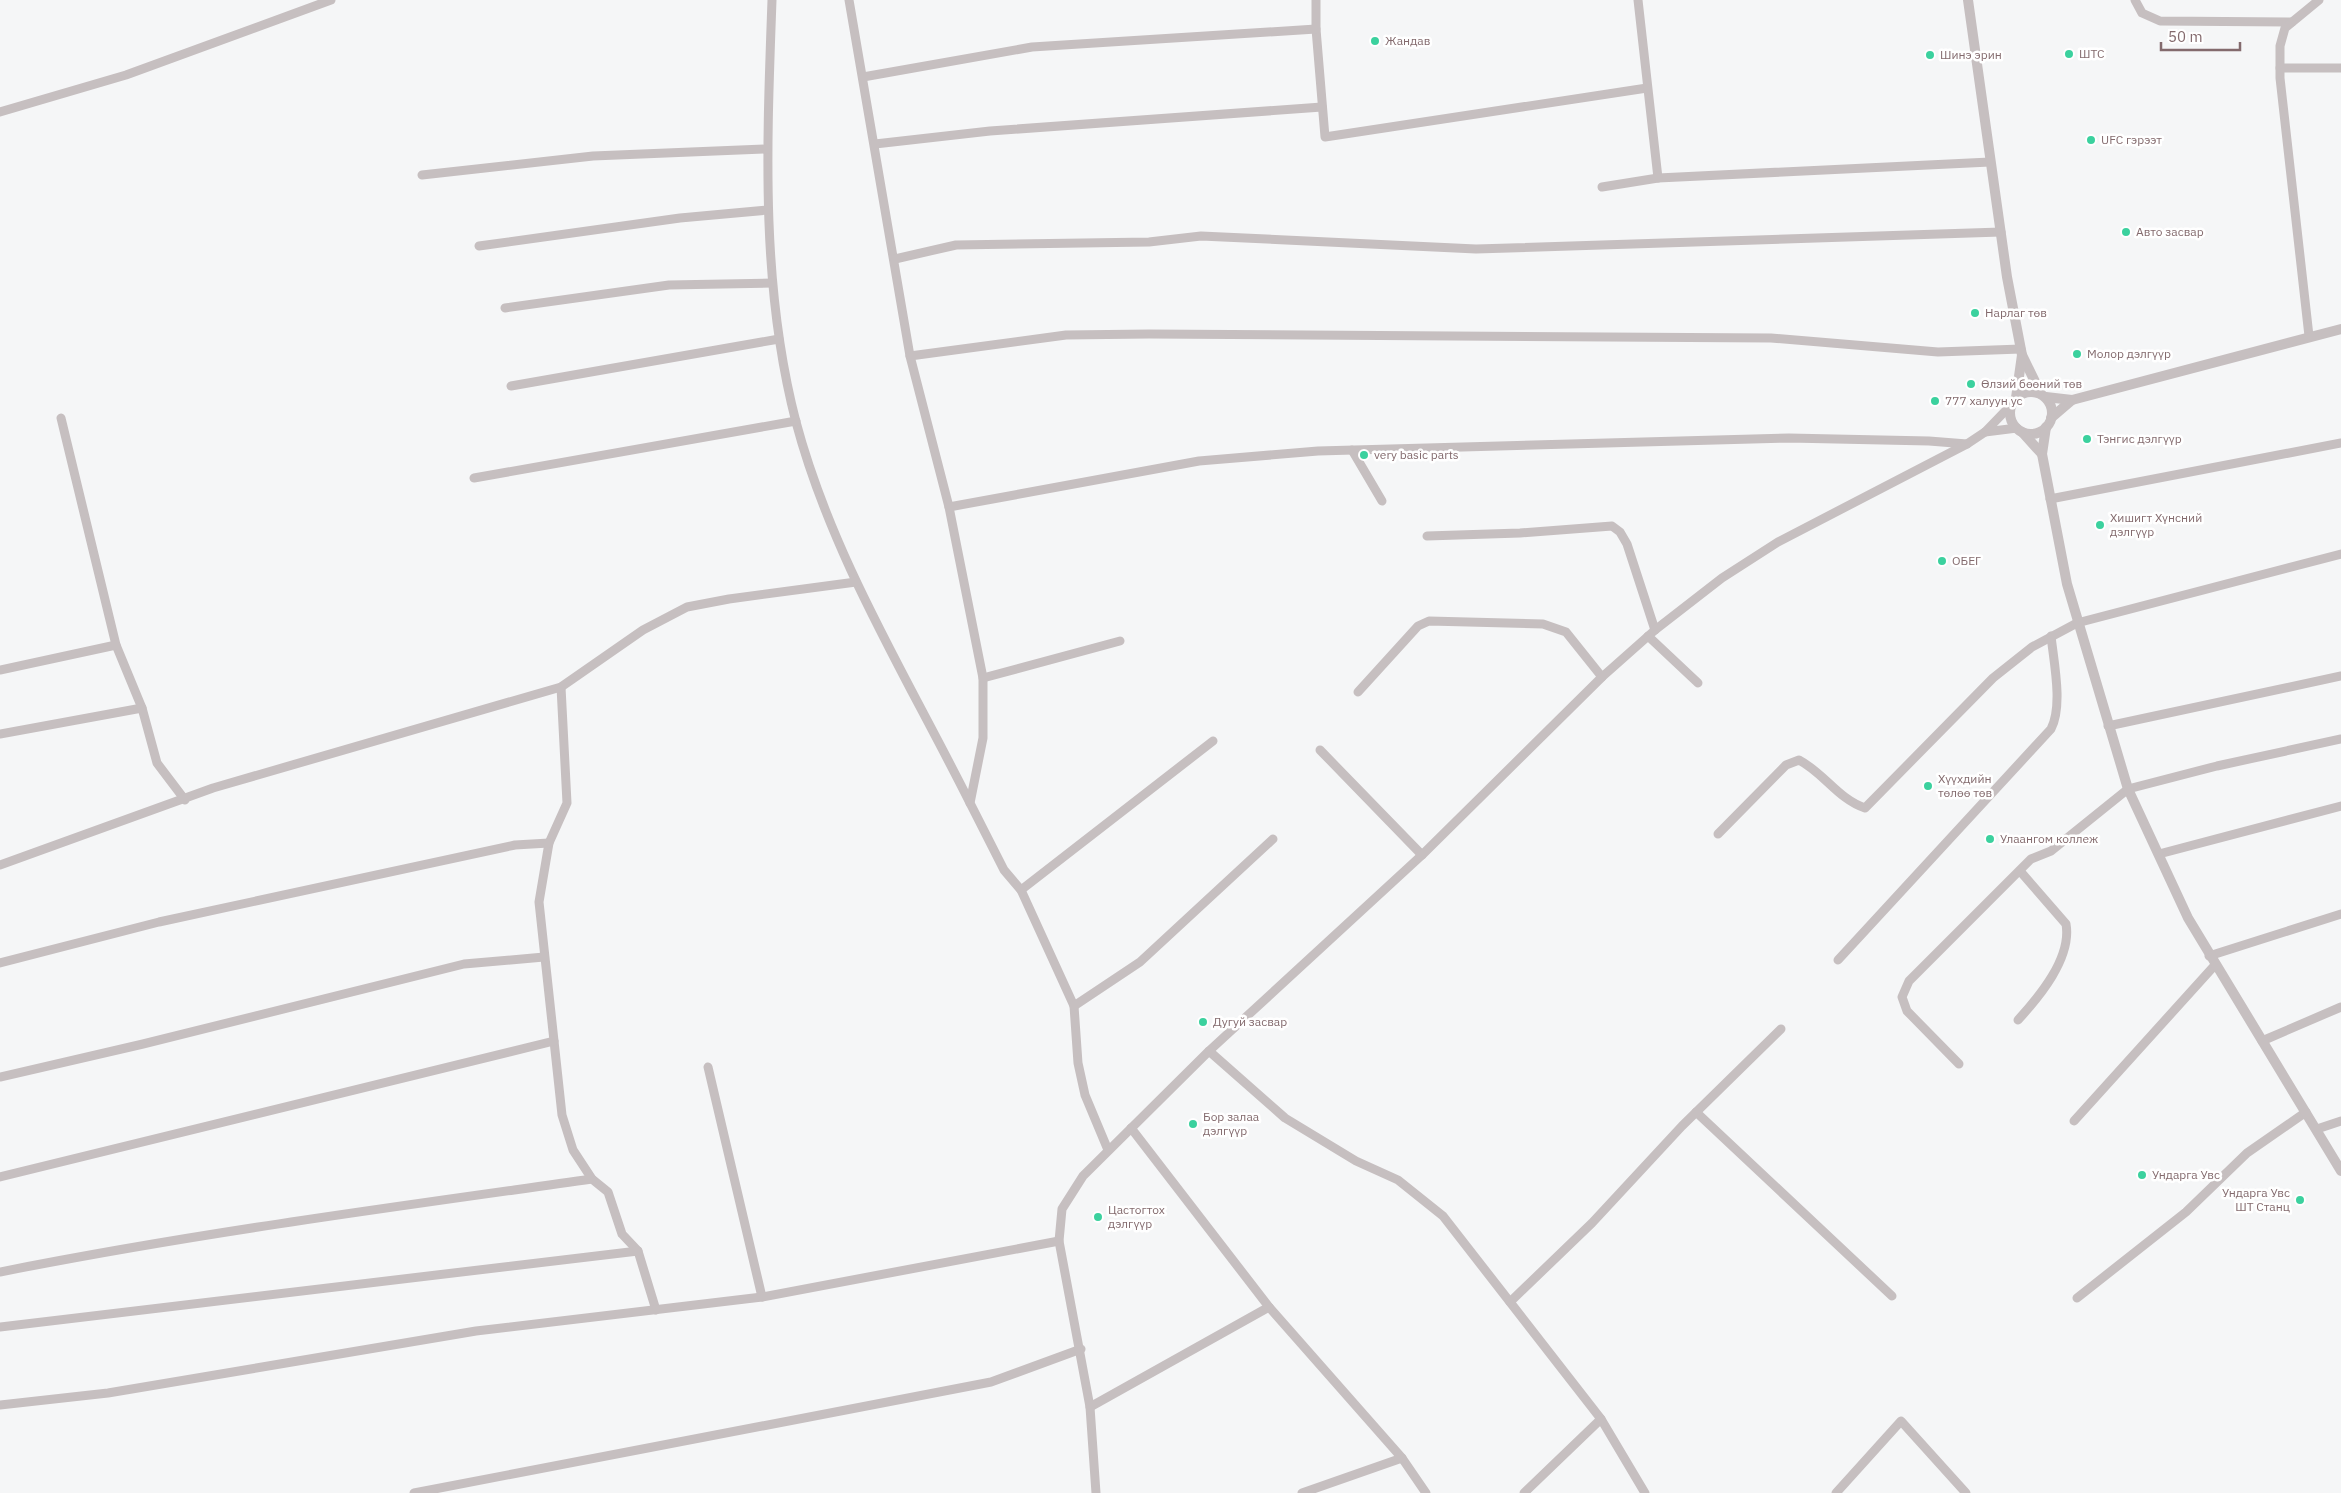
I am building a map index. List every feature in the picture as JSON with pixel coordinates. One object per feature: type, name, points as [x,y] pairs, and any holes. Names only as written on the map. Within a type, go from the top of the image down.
[{"type":"street","points":[[0,112],[126,75],[331,0]]},
{"type":"street","points":[[772,0],[767,149],[772,283],[779,340],[796,421],[819,493],[856,582],[1004,870],[1021,890],[1074,1006],[1078,1063],[1085,1095],[1108,1150]]},
{"type":"street","points":[[849,0],[895,259],[910,356],[949,507],[983,678],[983,738],[970,803]]},
{"type":"street","points":[[1316,0],[1316,29],[1325,137],[1646,88]]},
{"type":"street","points":[[1638,0],[1646,88],[1658,178]]},
{"type":"street","points":[[1968,0],[1990,162],[2022,352],[2043,396],[2052,407],[2042,454],[2050,499],[2077,623],[2128,789],[2170,882],[2215,966],[2341,1171]]},
{"type":"street","points":[[2135,0],[2142,12],[2160,21],[2292,22]]},
{"type":"street","points":[[2309,336],[2280,68],[2280,46],[2285,28],[2318,0]]},
{"type":"street","points":[[863,77],[1032,47],[1316,29]]},
{"type":"street","points":[[2280,68],[2341,68]]},
{"type":"street","points":[[875,144],[990,131],[1322,107]]},
{"type":"street","points":[[422,175],[594,156],[767,149]]},
{"type":"street","points":[[1602,187],[1658,178],[1990,162]]},
{"type":"street","points":[[479,246],[680,218],[768,210]]},
{"type":"street","points":[[895,259],[956,245],[1149,242],[1201,236],[1476,249],[2001,232]]},
{"type":"street","points":[[505,308],[669,285],[772,283]]},
{"type":"street","points":[[1096,1493],[1090,1407],[1059,1241],[1062,1209],[1070,1194],[1083,1176],[1108,1150],[1209,1051],[1422,855],[1602,677],[1651,633],[1722,578],[1778,542],[1967,444],[1985,432],[2014,401],[2028,392],[2072,400],[2341,329]]},
{"type":"street","points":[[910,356],[1066,335],[1140,334],[1771,338],[1938,352],[2022,352]]},
{"type":"street","points":[[511,386],[779,340]]},
{"type":"street","points":[[2022,352],[2011,416],[2020,430],[2042,454]]},
{"type":"street","points":[[1985,432],[2020,430],[2035,433],[2049,423],[2072,400]]},
{"type":"street","points":[[61,418],[116,645],[142,708],[157,763],[185,800]]},
{"type":"street","points":[[474,478],[796,421]]},
{"type":"street","points":[[949,507],[1199,461],[1318,451],[1789,438],[1930,441],[1967,444]]},
{"type":"street","points":[[2050,499],[2341,443]]},
{"type":"street","points":[[1352,450],[1382,501]]},
{"type":"street","points":[[1427,536],[1520,533],[1612,526],[1620,532],[1627,544],[1651,633],[1698,683]]},
{"type":"street","points":[[1718,834],[1786,764],[1799,760],[1814,768],[1851,803],[1864,808],[1993,678],[2032,647],[2077,623],[2341,554]]},
{"type":"street","points":[[0,865],[185,800],[213,788],[561,687],[643,630],[687,607],[730,599],[856,582]]},
{"type":"street","points":[[1358,692],[1418,626],[1429,621],[1543,624],[1566,632],[1602,677]]},
{"type":"street","points":[[1838,960],[2051,729],[2056,720],[2057,708],[2051,636]]},
{"type":"street","points":[[983,678],[1120,641]]},
{"type":"street","points":[[0,670],[116,645]]},
{"type":"street","points":[[2108,726],[2341,676]]},
{"type":"street","points":[[561,687],[566,803],[549,843],[539,902],[562,1115],[573,1150],[592,1179],[608,1192],[622,1234],[638,1251],[656,1310]]},
{"type":"street","points":[[0,734],[142,708]]},
{"type":"street","points":[[1959,1064],[1906,1011],[1902,997],[1910,981],[2031,859],[2051,851],[2128,789],[2217,766],[2341,740]]},
{"type":"street","points":[[1021,890],[1213,741]]},
{"type":"street","points":[[1320,750],[1422,855]]},
{"type":"street","points":[[2159,854],[2341,806]]},
{"type":"street","points":[[1074,1006],[1140,962],[1273,839]]},
{"type":"street","points":[[0,962],[159,922],[515,845],[549,843]]},
{"type":"street","points":[[2018,1020],[2041,995],[2057,968],[2068,934],[2066,924],[2020,871]]},
{"type":"street","points":[[2210,956],[2341,914]]},
{"type":"street","points":[[0,1077],[143,1044],[464,964],[544,957]]},
{"type":"street","points":[[2074,1121],[2215,966]]},
{"type":"street","points":[[2262,1041],[2341,1007]]},
{"type":"street","points":[[1510,1302],[1592,1223],[1696,1112],[1781,1029]]},
{"type":"street","points":[[0,1177],[554,1041]]},
{"type":"street","points":[[1209,1051],[1285,1118],[1356,1161],[1398,1180],[1443,1216],[1601,1419],[1645,1493]]},
{"type":"street","points":[[708,1067],[762,1297]]},
{"type":"street","points":[[1696,1112],[1892,1296]]},
{"type":"street","points":[[2077,1298],[2186,1212],[2247,1153],[2306,1112]]},
{"type":"street","points":[[2316,1129],[2341,1121]]},
{"type":"street","points":[[1131,1128],[1268,1307],[1402,1458],[1426,1493]]},
{"type":"street","points":[[0,1272],[92,1254],[276,1224],[592,1179]]},
{"type":"street","points":[[0,1405],[108,1393],[476,1331],[762,1297],[1059,1241]]},
{"type":"street","points":[[0,1327],[638,1251]]},
{"type":"street","points":[[1090,1407],[1268,1307]]},
{"type":"street","points":[[414,1493],[991,1382],[1080,1348]]},
{"type":"street","points":[[1524,1493],[1601,1419]]},
{"type":"street","points":[[1836,1493],[1901,1421],[1966,1493]]},
{"type":"street","points":[[1302,1493],[1402,1458]]},
{"type":"place","name":"Жандав","points":[[1375,41]]},
{"type":"place","name":"ШТС","points":[[2069,54]]},
{"type":"place","name":"Шинэ эрин","points":[[1930,55]]},
{"type":"place","name":"UFC гэрээт","points":[[2091,140]]},
{"type":"place","name":"Авто засвар","points":[[2126,232]]},
{"type":"place","name":"Нарлаг төв","points":[[1975,313]]},
{"type":"place","name":"Молор дэлгүүр","points":[[2077,354]]},
{"type":"place","name":"Өлзий бөөний төв","points":[[1971,384]]},
{"type":"place","name":"777 халуун ус","points":[[1935,401]]},
{"type":"place","name":"Тэнгис дэлгүүр","points":[[2087,439]]},
{"type":"place","name":"very basic parts","points":[[1364,455]]},
{"type":"place","name":"Хишигт Хүнсний дэлгүүр","points":[[2100,525]]},
{"type":"place","name":"ОБЕГ","points":[[1942,561]]},
{"type":"place","name":"Хүүхдийн төлөө төв","points":[[1928,786]]},
{"type":"place","name":"Улаангом коллеж","points":[[1990,839]]},
{"type":"place","name":"Дугуй засвар","points":[[1203,1022]]},
{"type":"place","name":"Бор залаа дэлгүүр","points":[[1193,1124]]},
{"type":"place","name":"Ундарга Увс","points":[[2142,1175]]},
{"type":"place","name":"Ундарга Увс ШТ Станц","points":[[2300,1200]]},
{"type":"place","name":"Цастогтох дэлгүүр","points":[[1098,1217]]}]
